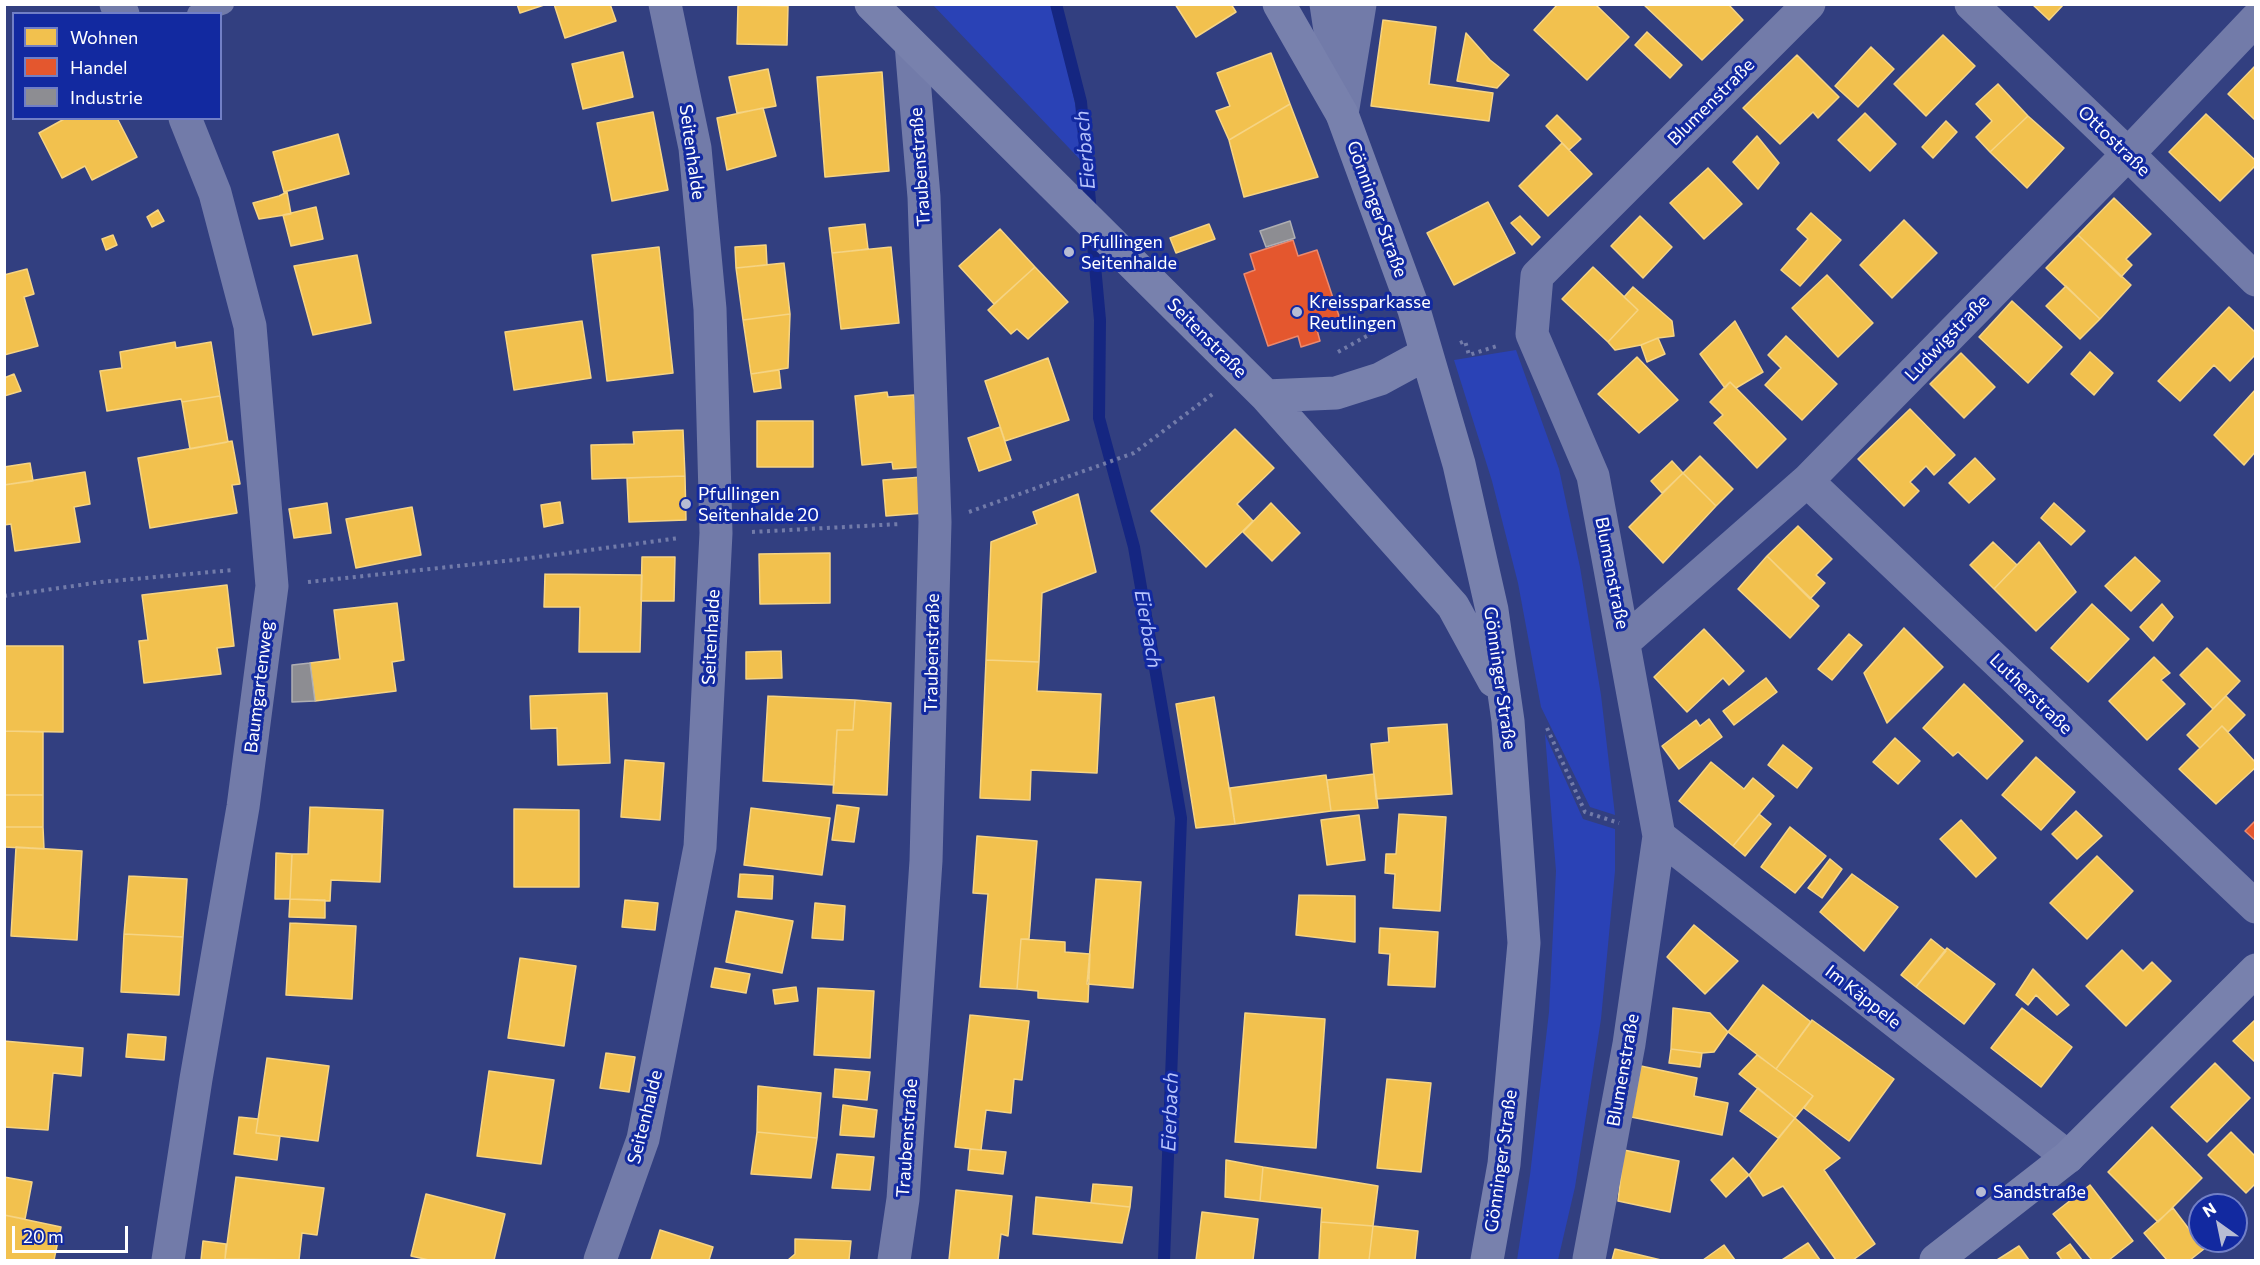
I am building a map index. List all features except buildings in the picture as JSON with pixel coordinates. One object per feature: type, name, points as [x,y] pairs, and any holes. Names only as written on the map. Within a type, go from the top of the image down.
[{"type":"main road","name":"Seitenstraße","points":[[871,4],[1266,396],[1453,606],[1505,702]]},
{"type":"main road","name":"Gönninger Straße","points":[[1279,4],[1342,114],[1414,310],[1442,349],[1458,464],[1492,610],[1505,702],[1524,943],[1504,1164],[1487,1260]]},
{"type":"main road","points":[[1266,396],[1336,393],[1380,379],[1442,349]]},
{"type":"main road","points":[[1936,1260],[2068,1157],[2256,970]]},
{"type":"street","name":"Seitenhalde","points":[[600,1260],[643,1139],[700,847],[716,534],[709,298],[695,148],[665,4]]},
{"type":"street","name":"Gönninger Straße","points":[[1326,4],[1342,114]]},
{"type":"street","points":[[1342,114],[1360,4]]},
{"type":"street","name":"Blumenstraße","points":[[1588,1259],[1629,1044],[1659,836],[1593,476],[1532,334],[1537,276],[1809,4]]},
{"type":"street","name":"Ottostraße","points":[[1971,4],[2256,280]]},
{"type":"street","name":"Ludwigstraße","points":[[1625,641],[1807,481],[2256,20]]},
{"type":"street","name":"Traubenstraße","points":[[894,1260],[903,1199],[926,861],[935,522],[924,197],[911,44]]},
{"type":"street","name":"Baumgartenweg","points":[[168,1260],[198,1067],[243,807],[271,577],[250,326],[215,193],[186,120]]},
{"type":"street","name":"Lutherstraße","points":[[1807,481],[2256,907]]},
{"type":"street","name":"Im Käppele","points":[[1659,836],[2068,1157]]},
{"type":"lane","points":[[202,12],[224,4]]},
{"type":"path","points":[[1335,353],[1414,310]]},
{"type":"path","points":[[1442,349],[1465,341],[1469,355],[1502,344]]},
{"type":"path","points":[[4,596],[101,582],[271,577],[523,559],[716,534],[935,522],[995,504],[1134,453],[1242,372]]},
{"type":"path","points":[[1546,726],[1585,812],[1659,836]]},
{"type":"shaded area","points":[[933,5],[1054,5],[1089,169]]},
{"type":"shaded area","points":[[1516,350],[1559,469],[1580,567],[1601,695],[1615,815],[1590,807],[1541,707],[1518,583],[1492,481],[1454,360]]},
{"type":"shaded area","points":[[1545,734],[1583,819],[1615,829],[1615,871],[1601,1019],[1575,1187],[1558,1260],[1517,1260],[1530,1175],[1549,1012],[1556,871]]},
{"type":"waterway","name":"Eierbach","points":[[1056,4],[1081,102],[1091,213]]},
{"type":"waterway","name":"Eierbach","points":[[1092,233],[1100,320],[1099,418],[1134,547],[1181,818],[1164,1260]]},
{"type":"place","name":"Pfullingen Seitenhalde","points":[[1069,252]]},
{"type":"place","name":"Kreissparkasse Reutlingen","points":[[1297,312]]},
{"type":"place","name":"Pfullingen Seitenhalde 20","points":[[686,504]]},
{"type":"place","name":"Sandstraße","points":[[1981,1192]]}]
